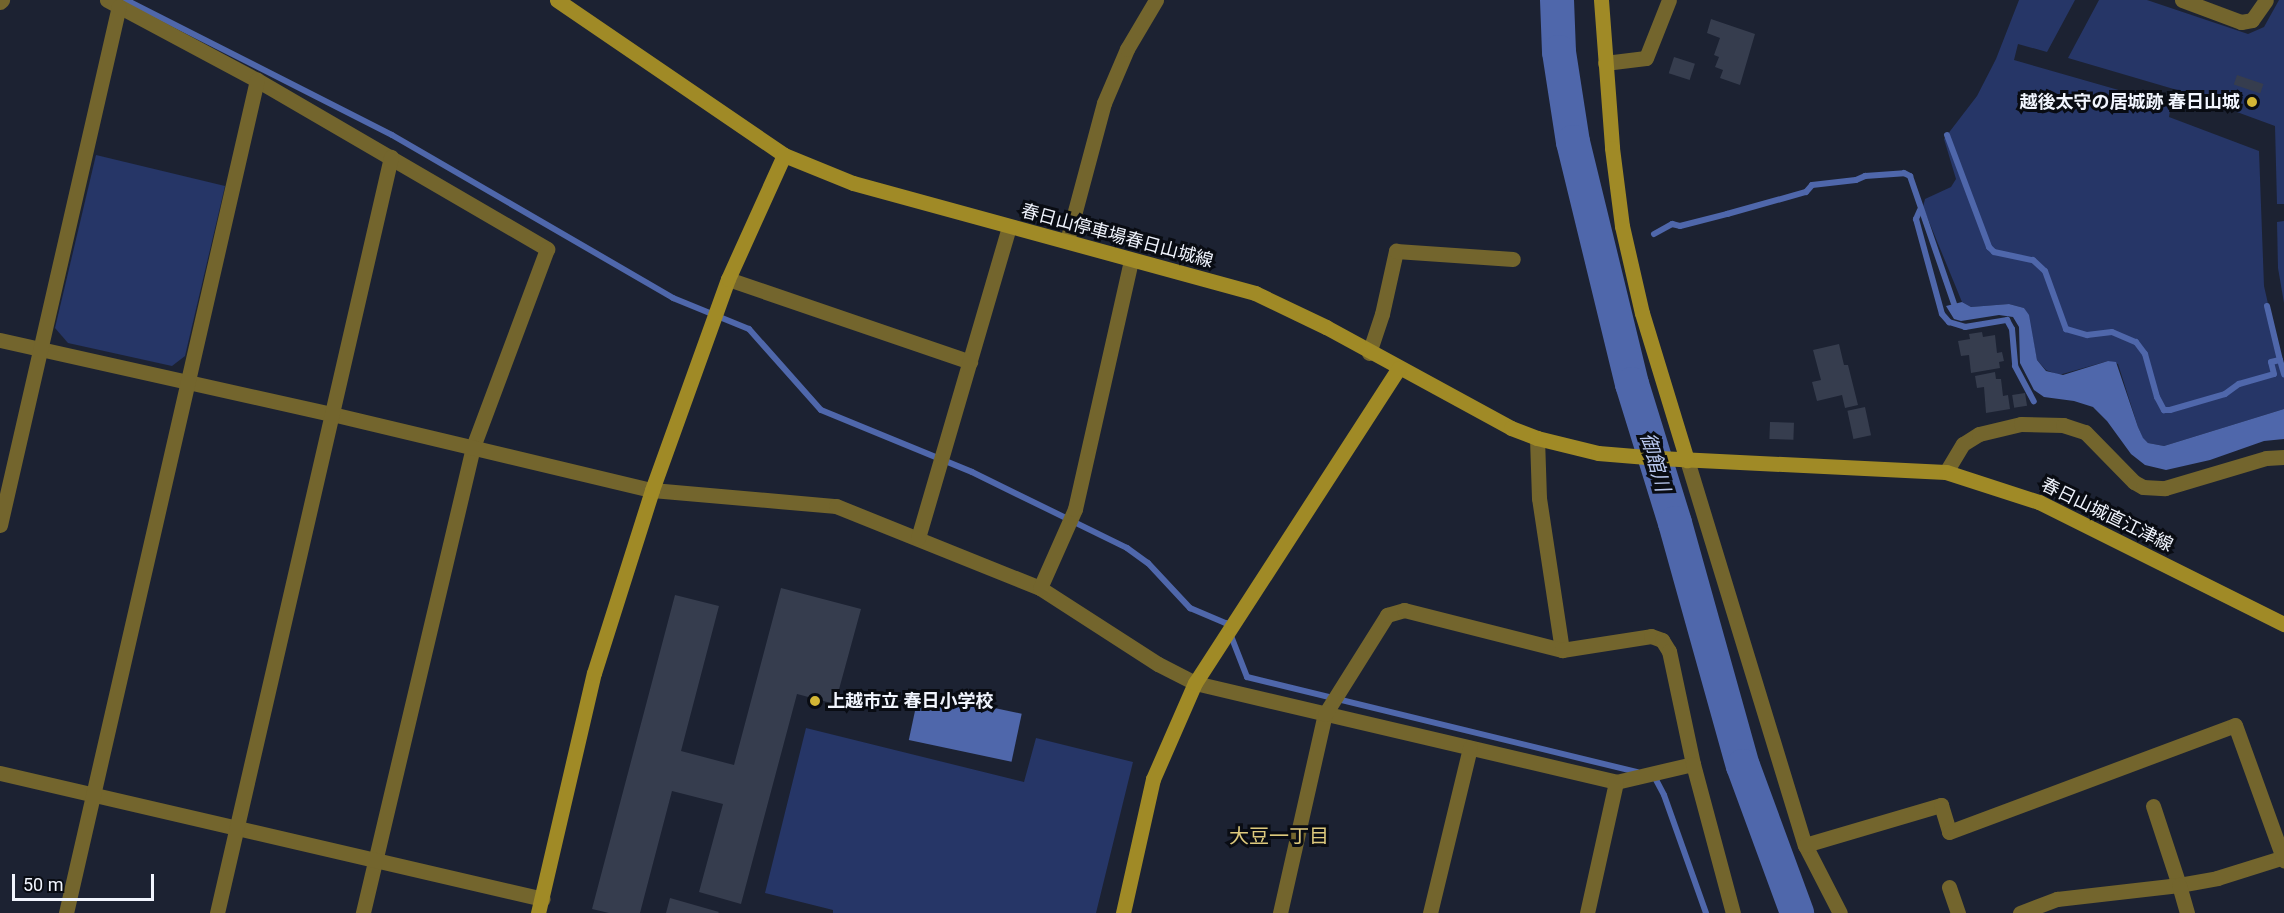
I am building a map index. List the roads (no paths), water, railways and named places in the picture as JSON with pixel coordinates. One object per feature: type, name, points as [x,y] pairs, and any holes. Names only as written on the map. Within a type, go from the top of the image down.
[{"type":"main road","name":"春日山停車場春日山城線","points":[[557,0],[784,155],[854,183],[1255,293],[1326,327],[1369,353],[1511,428],[1536,438],[1598,453],[1687,460]]},
{"type":"main road","points":[[1601,0],[1612,148],[1622,226],[1642,313],[1687,460]]},
{"type":"main road","points":[[541,906],[594,673],[652,490],[728,279],[784,155]]},
{"type":"main road","points":[[1124,913],[1153,779],[1194,683],[1399,368]]},
{"type":"main road","name":"春日山城直江津線","points":[[1687,460],[1946,472],[2039,502],[2284,624]]},
{"type":"street","points":[[1067,241],[1104,104],[1127,49],[1156,0]]},
{"type":"street","points":[[1605,63],[1646,58],[1669,0]]},
{"type":"street","points":[[2182,0],[2241,22],[2252,20],[2266,0]]},
{"type":"street","points":[[0,525],[40,349],[113,3],[257,80],[547,249],[473,447],[363,913]]},
{"type":"street","points":[[66,913],[257,80]]},
{"type":"street","points":[[217,913],[392,157]]},
{"type":"street","points":[[918,538],[1009,226]]},
{"type":"street","points":[[1369,353],[1382,314],[1396,251],[1513,259]]},
{"type":"street","points":[[1040,588],[1075,509],[1131,260]]},
{"type":"street","points":[[728,279],[970,362]]},
{"type":"street","points":[[0,340],[332,414],[652,490],[836,506],[1040,588],[1158,664],[1194,683],[1616,782],[1693,764]]},
{"type":"street","points":[[1946,472],[1964,444],[1979,434],[2021,424],[2062,425],[2085,432],[2134,482],[2143,487],[2165,488],[2266,458],[2284,457]]},
{"type":"street","points":[[1536,438],[1539,498],[1562,650]]},
{"type":"street","points":[[1687,460],[1805,845],[1840,913]]},
{"type":"street","points":[[1280,913],[1325,714],[1387,615],[1404,610],[1562,650],[1651,636],[1662,640],[1669,651],[1693,764],[1733,913]]},
{"type":"street","points":[[1805,845],[1941,805],[1949,832],[2235,725],[2284,858],[2217,878],[2020,913]]},
{"type":"street","points":[[1430,913],[1470,748]]},
{"type":"street","points":[[0,773],[375,860],[541,906]]},
{"type":"street","points":[[1587,913],[1616,782]]},
{"type":"street","points":[[2153,806],[2187,913]]},
{"type":"street","points":[[1949,887],[1958,913]]},
{"type":"waterway","points":[[126,0],[392,135],[673,298],[749,329],[821,410],[972,472],[1127,548],[1148,563],[1190,608],[1226,623],[1247,677],[1638,772]]},
{"type":"waterway","name":"御館川","points":[[1557,0],[1559,52],[1573,142],[1632,384],[1675,523],[1743,766],[1797,913]]},
{"type":"waterway","points":[[1947,135],[1989,247],[1994,252],[2033,260],[2045,271],[2066,329],[2087,335],[2112,332],[2136,342],[2145,354],[2157,397],[2164,410],[2225,394],[2239,384],[2274,374],[2271,362],[2280,360],[2284,374]]},
{"type":"waterway","points":[[1654,234],[1672,224],[1680,226],[1806,192],[1812,185],[1856,180],[1865,176],[1904,173],[1910,176],[1954,304]]},
{"type":"waterway","points":[[1920,210],[1916,219],[1942,314],[1949,322],[1965,327],[2007,320],[2012,329],[2015,366],[2034,401]]},
{"type":"waterway","points":[[2267,306],[2280,360]]},
{"type":"waterway","points":[[1654,776],[1664,795],[1706,913]]},
{"type":"place","name":"越後太守の居城跡 春日山城","points":[[2252,102]]},
{"type":"place","name":"上越市立 春日小学校","points":[[815,701]]},
{"type":"district","name":"大豆一丁目","points":[[1279,836]]}]
